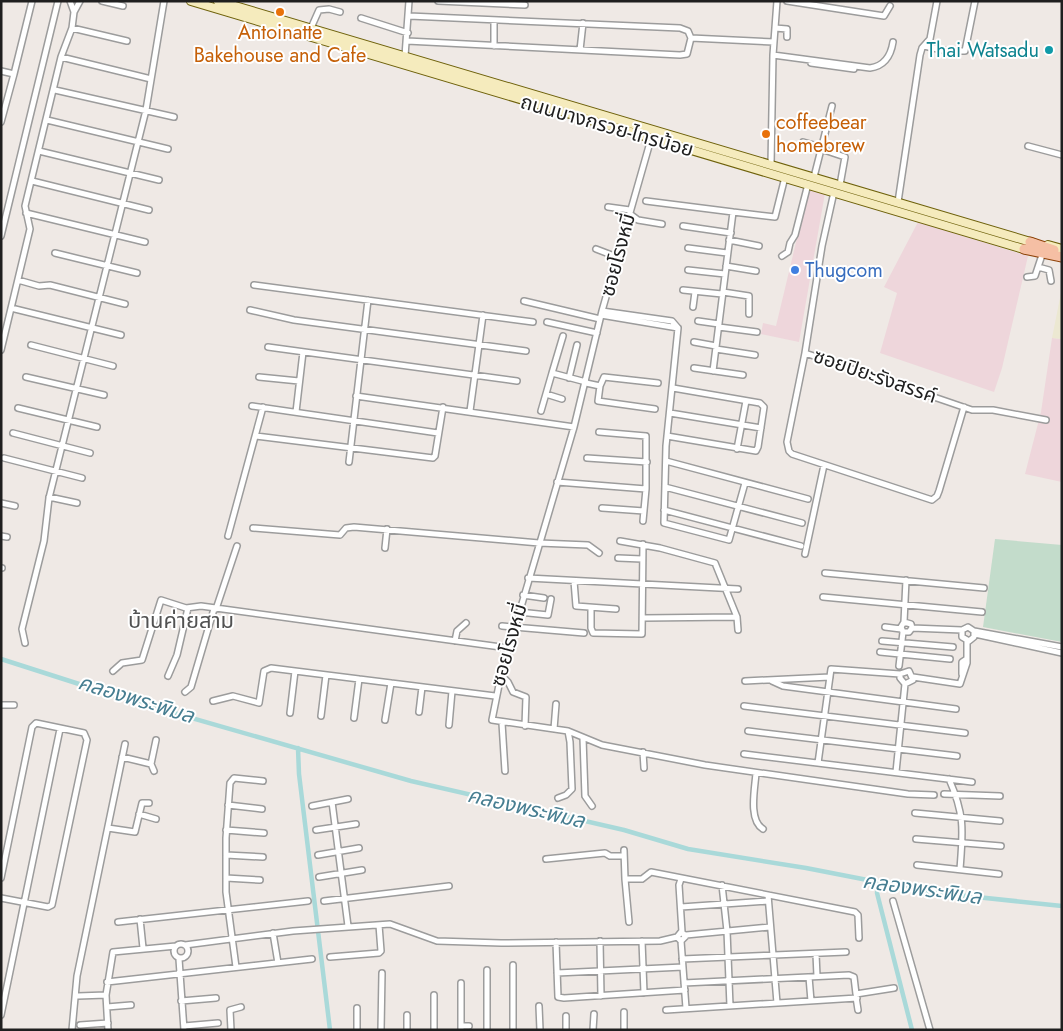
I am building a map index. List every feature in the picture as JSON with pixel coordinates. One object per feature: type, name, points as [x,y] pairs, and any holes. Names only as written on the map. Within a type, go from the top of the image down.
[{"type":"main road","name":"ถนนบางกรวย-ไทรน้อย","points":[[191,1],[651,139],[1027,246]]},
{"type":"main road","name":"ถนนบางกรวย-ไทรน้อย","points":[[218,1],[814,176],[898,202],[1027,246]]},
{"type":"main road","points":[[380,58],[382,49]]},
{"type":"main road","points":[[1027,246],[1062,248]]},
{"type":"main road","points":[[1027,246],[1062,253]]},
{"type":"main road","points":[[1027,246],[1042,255],[1062,262]]},
{"type":"main road","points":[[1027,246],[1062,257]]},
{"type":"street","points":[[1,122],[32,1]]},
{"type":"street","points":[[1,236],[58,1]]},
{"type":"street","points":[[70,1],[74,12]]},
{"type":"street","points":[[1,350],[30,229],[25,206],[61,57],[72,28],[74,12],[80,1]]},
{"type":"street","points":[[102,1],[123,6]]},
{"type":"street","points":[[25,642],[22,634],[24,616],[32,594],[44,541],[49,497],[146,110],[164,1]]},
{"type":"street","points":[[405,56],[409,1]]},
{"type":"street","points":[[438,1],[525,5]]},
{"type":"street","points":[[771,164],[773,57],[777,1]]},
{"type":"street","points":[[787,1],[884,16],[890,6]]},
{"type":"street","points":[[898,202],[918,67],[924,46],[930,39],[937,1]]},
{"type":"street","points":[[924,46],[947,51],[965,51],[975,1]]},
{"type":"street","points":[[311,28],[319,10],[329,9],[340,12]]},
{"type":"street","points":[[407,41],[680,55],[686,54],[691,38],[688,31],[680,28],[408,16]]},
{"type":"street","points":[[361,18],[408,33]]},
{"type":"street","points":[[494,20],[494,46]]},
{"type":"street","points":[[580,50],[583,23]]},
{"type":"street","points":[[72,28],[126,41]]},
{"type":"street","points":[[775,28],[788,30],[787,37]]},
{"type":"street","points":[[691,38],[774,42]]},
{"type":"street","points":[[773,57],[870,68],[882,64],[888,58],[893,42]]},
{"type":"street","points":[[61,57],[151,80]]},
{"type":"street","points":[[773,57],[854,69]]},
{"type":"street","points":[[1,71],[14,74]]},
{"type":"street","points":[[54,90],[174,117]]},
{"type":"street","points":[[814,176],[832,106]]},
{"type":"street","points":[[47,120],[168,149]]},
{"type":"street","name":"ซอยโรงหมี่","points":[[502,723],[495,721],[491,717],[494,696],[501,676],[507,648],[508,627],[518,612],[574,427],[594,332],[614,256],[651,139]]},
{"type":"street","points":[[803,142],[845,157],[840,185]]},
{"type":"street","points":[[1028,146],[1062,155]]},
{"type":"street","points":[[39,151],[158,180]]},
{"type":"street","points":[[646,201],[775,217],[785,177]]},
{"type":"street","points":[[32,181],[149,210]]},
{"type":"street","points":[[782,256],[788,252],[790,243],[795,235],[808,184]]},
{"type":"street","name":"ซอยปิยะรังสรรค์","points":[[834,192],[822,246],[805,353],[964,407],[1046,420]]},
{"type":"street","points":[[608,207],[628,210],[638,220],[662,224]]},
{"type":"street","points":[[713,371],[733,212]]},
{"type":"street","points":[[26,214],[145,242]]},
{"type":"street","points":[[683,226],[731,233]]},
{"type":"street","points":[[730,240],[758,246]]},
{"type":"street","points":[[688,248],[728,253]]},
{"type":"street","points":[[596,250],[614,256]]},
{"type":"street","points":[[55,253],[137,273]]},
{"type":"street","points":[[1027,277],[1035,276],[1042,255]]},
{"type":"street","points":[[726,266],[756,271]]},
{"type":"street","points":[[1038,267],[1049,270],[1051,281]]},
{"type":"street","points":[[688,270],[725,274]]},
{"type":"street","points":[[18,280],[39,286],[50,285],[126,304]]},
{"type":"street","points":[[254,284],[533,322]]},
{"type":"street","points":[[683,290],[749,296],[749,314]]},
{"type":"street","points":[[693,307],[695,292]]},
{"type":"street","points":[[349,462],[368,300]]},
{"type":"street","points":[[524,301],[599,316],[672,321],[678,328],[667,436],[663,520],[666,523],[727,541],[730,540],[745,483]]},
{"type":"street","points":[[11,308],[121,335]]},
{"type":"street","points":[[250,310],[294,320],[526,351]]},
{"type":"street","points":[[470,411],[483,315]]},
{"type":"street","points":[[698,321],[757,332]]},
{"type":"street","points":[[547,322],[594,332]]},
{"type":"street","points":[[542,410],[563,336]]},
{"type":"street","points":[[694,342],[756,355]]},
{"type":"street","points":[[32,345],[113,366]]},
{"type":"street","points":[[571,378],[576,345]]},
{"type":"street","points":[[268,347],[518,381]]},
{"type":"street","points":[[296,412],[303,352]]},
{"type":"street","points":[[805,353],[787,442],[789,451],[792,454],[824,465],[925,499],[935,498],[940,491],[964,407]]},
{"type":"street","points":[[694,368],[743,375]]},
{"type":"street","points":[[552,373],[600,386]]},
{"type":"street","points":[[655,409],[598,402],[600,386],[604,376],[658,383]]},
{"type":"street","points":[[26,377],[104,395]]},
{"type":"street","points":[[259,377],[299,381]]},
{"type":"street","points":[[667,436],[756,451],[761,428],[763,405],[673,388]]},
{"type":"street","points":[[546,394],[562,399]]},
{"type":"street","points":[[356,396],[574,427]]},
{"type":"street","points":[[737,449],[746,401]]},
{"type":"street","points":[[252,406],[438,433]]},
{"type":"street","points":[[256,436],[433,458],[435,456],[442,407]]},
{"type":"street","points":[[18,408],[97,427]]},
{"type":"street","points":[[228,536],[263,408]]},
{"type":"street","points":[[670,413],[761,428]]},
{"type":"street","points":[[599,432],[646,436],[647,462],[643,521]]},
{"type":"street","points":[[13,433],[90,453]]},
{"type":"street","points":[[4,458],[82,478]]},
{"type":"street","points":[[587,458],[647,462]]},
{"type":"street","points":[[666,461],[808,499]]},
{"type":"street","points":[[805,554],[824,465]]},
{"type":"street","points":[[557,482],[646,489]]},
{"type":"street","points":[[665,487],[802,523]]},
{"type":"street","points":[[49,497],[77,503]]},
{"type":"street","points":[[1,503],[15,506]]},
{"type":"street","points":[[602,508],[644,511]]},
{"type":"street","points":[[664,510],[801,546]]},
{"type":"street","points":[[253,528],[340,535],[346,528],[354,526],[539,543],[588,545],[599,553]]},
{"type":"street","points":[[385,548],[387,529]]},
{"type":"street","points":[[620,540],[643,544],[712,562],[717,565],[737,617],[738,630]]},
{"type":"street","points":[[591,608],[591,628],[593,633],[639,636],[643,632],[643,544]]},
{"type":"street","points":[[185,692],[191,688],[215,609],[237,546]]},
{"type":"street","points":[[618,558],[642,559]]},
{"type":"street","points":[[825,573],[984,588]]},
{"type":"street","points":[[528,578],[738,588]]},
{"type":"street","points":[[899,666],[906,580]]},
{"type":"street","points":[[574,581],[575,605],[616,609]]},
{"type":"street","points":[[523,595],[544,598]]},
{"type":"street","points":[[823,597],[982,612]]},
{"type":"street","points":[[113,671],[122,662],[142,660],[159,600],[165,599],[188,608],[201,606],[507,648]]},
{"type":"street","points":[[518,612],[548,615],[551,599]]},
{"type":"street","points":[[168,676],[178,655],[188,608]]},
{"type":"street","points":[[643,618],[737,617]]},
{"type":"street","points":[[904,622],[910,623],[912,628]]},
{"type":"street","points":[[455,641],[456,631],[466,623]]},
{"type":"street","points":[[508,627],[584,633]]},
{"type":"street","points":[[885,627],[909,632],[912,628],[962,630],[968,627],[975,633],[1038,645],[1062,647]]},
{"type":"street","points":[[962,630],[962,637],[967,641]]},
{"type":"street","points":[[967,641],[972,640],[975,633]]},
{"type":"street","points":[[818,763],[831,669],[900,674],[909,671],[913,677],[960,684],[967,663],[965,660],[967,641]]},
{"type":"street","points":[[882,642],[953,647]]},
{"type":"street","points":[[1038,645],[1062,653]]},
{"type":"street","points":[[880,652],[950,659]]},
{"type":"street","points":[[213,701],[233,696],[259,703],[264,671],[271,668],[494,696]]},
{"type":"street","points":[[290,714],[295,672]]},
{"type":"street","points":[[896,772],[905,684],[900,678],[900,674]]},
{"type":"street","points":[[321,716],[326,675]]},
{"type":"street","points":[[501,676],[508,682],[513,692],[526,697],[526,726]]},
{"type":"street","points":[[745,681],[830,677]]},
{"type":"street","points":[[905,684],[910,683],[913,677]]},
{"type":"street","points":[[354,718],[359,679]]},
{"type":"street","points":[[772,681],[783,686],[828,693],[956,709]]},
{"type":"street","points":[[385,720],[391,683]]},
{"type":"street","points":[[419,712],[422,687]]},
{"type":"street","points":[[449,725],[452,691]]},
{"type":"street","points":[[554,729],[556,704]]},
{"type":"street","points":[[1,705],[14,705]]},
{"type":"street","points":[[744,706],[965,732]]},
{"type":"street","points":[[1,878],[32,727],[36,723],[84,733],[87,740],[52,904],[48,907],[1,898]]},
{"type":"street","points":[[505,771],[502,723],[568,731],[602,745],[756,773],[908,794],[934,795]]},
{"type":"street","points":[[1,1015],[60,729]]},
{"type":"street","points":[[558,798],[566,795],[572,789],[571,751],[568,731]]},
{"type":"street","points":[[748,731],[957,756]]},
{"type":"street","points":[[583,738],[585,796],[592,806]]},
{"type":"street","points":[[154,771],[151,764],[156,740]]},
{"type":"street","points":[[72,1030],[75,987],[125,744]]},
{"type":"street","points":[[643,752],[644,768]]},
{"type":"street","points":[[744,754],[972,782]]},
{"type":"street","points":[[122,757],[151,764]]},
{"type":"street","points":[[756,773],[756,822],[763,829]]},
{"type":"street","points":[[236,967],[226,878],[226,830],[230,783],[234,778],[263,781]]},
{"type":"street","points":[[949,779],[962,817],[960,869]]},
{"type":"street","points":[[944,794],[1000,796]]},
{"type":"street","points":[[312,806],[348,799]]},
{"type":"street","points":[[332,802],[340,851],[348,926]]},
{"type":"street","points":[[108,828],[135,832],[142,803],[148,803]]},
{"type":"street","points":[[228,805],[262,809]]},
{"type":"street","points":[[915,813],[1000,821]]},
{"type":"street","points":[[139,814],[156,819]]},
{"type":"street","points":[[316,830],[356,824]]},
{"type":"street","points":[[226,830],[264,833]]},
{"type":"street","points":[[916,839],[1001,846]]},
{"type":"street","points":[[318,854],[359,848]]},
{"type":"street","points":[[546,859],[605,853],[610,856],[624,853],[628,922]]},
{"type":"street","points":[[226,855],[263,857]]},
{"type":"street","points":[[917,865],[1000,874]]},
{"type":"street","points":[[319,877],[362,870]]},
{"type":"street","points":[[625,879],[642,879],[651,872],[674,875],[681,879],[722,885],[768,898],[855,912],[858,915],[859,938]]},
{"type":"street","points":[[226,878],[260,880]]},
{"type":"street","points":[[108,1030],[106,995],[113,952],[185,946],[310,929],[379,925],[396,925],[436,941],[501,944],[685,939],[678,882],[681,879]]},
{"type":"street","points":[[722,885],[727,931],[730,1006]]},
{"type":"street","points":[[324,901],[449,886]]},
{"type":"street","points":[[680,907],[768,898]]},
{"type":"street","points":[[768,898],[777,1003]]},
{"type":"street","points":[[118,922],[308,900]]},
{"type":"street","points":[[893,901],[930,1030]]},
{"type":"street","points":[[140,919],[143,948]]},
{"type":"street","points":[[330,958],[379,953],[381,951],[379,925]]},
{"type":"street","points":[[684,934],[770,927]]},
{"type":"street","points":[[273,933],[278,963]]},
{"type":"street","points":[[679,939],[686,1008]]},
{"type":"street","points":[[600,941],[601,996]]},
{"type":"street","points":[[642,941],[644,992]]},
{"type":"street","points":[[556,942],[558,997],[644,992],[729,981],[853,975],[858,1010]]},
{"type":"street","points":[[176,946],[173,953],[179,959],[184,1029],[218,1023]]},
{"type":"street","points":[[179,959],[188,954],[185,946]]},
{"type":"street","points":[[682,959],[846,952]]},
{"type":"street","points":[[816,954],[817,976]]},
{"type":"street","points":[[107,982],[312,959]]},
{"type":"street","points":[[513,965],[513,1030]]},
{"type":"street","points":[[557,973],[683,967]]},
{"type":"street","points":[[486,1030],[487,970]]},
{"type":"street","points":[[381,1030],[382,973]]},
{"type":"street","points":[[809,977],[812,1001]]},
{"type":"street","points":[[461,983],[461,1028],[470,1026]]},
{"type":"street","points":[[666,1010],[812,1001],[856,996],[894,988]]},
{"type":"street","points":[[78,996],[106,995]]},
{"type":"street","points":[[434,995],[434,1030]]},
{"type":"street","points":[[182,1001],[216,998]]},
{"type":"street","points":[[107,1007],[131,1004]]},
{"type":"street","points":[[231,1030],[230,1010],[241,1006]]},
{"type":"street","points":[[539,1006],[540,1030]]},
{"type":"street","points":[[356,1008],[358,1030]]},
{"type":"street","points":[[624,1012],[624,1030]]},
{"type":"street","points":[[593,1030],[594,1014]]},
{"type":"street","points":[[407,1015],[408,1030]]},
{"type":"street","points":[[566,1016],[566,1030]]},
{"type":"street","points":[[80,1025],[108,1022]]},
{"type":"shaded area","points":[[809,188],[825,193],[799,342],[761,334],[763,323],[776,326]]},
{"type":"shaded area","points":[[918,222],[1028,256],[1002,368],[994,392],[880,353],[897,293],[884,287]]},
{"type":"shaded area","points":[[1062,293],[1062,339],[1052,338]]},
{"type":"shaded area","points":[[1052,338],[1062,339],[1062,482],[1025,474],[1041,412]]},
{"type":"green space","points":[[995,539],[1062,545],[1062,642],[983,627]]},
{"type":"waterway","name":"คลองพระพิมล","points":[[1,659],[129,700],[411,781],[624,830],[688,849],[806,868],[929,892],[1062,906]]},
{"type":"waterway","points":[[298,748],[299,774],[330,1030]]},
{"type":"waterway","points":[[878,882],[877,893],[912,1030]]},
{"type":"place","name":"Antoinatte Bakehouse and Cafe","points":[[280,12]]},
{"type":"place","name":"Thai Watsadu","points":[[1049,50]]},
{"type":"place","name":"coffeebear homebrew","points":[[766,134]]},
{"type":"place","name":"Thugcom","points":[[795,270]]},
{"type":"district","name":"บ้านค่ายสาม","points":[[181,620]]}]
